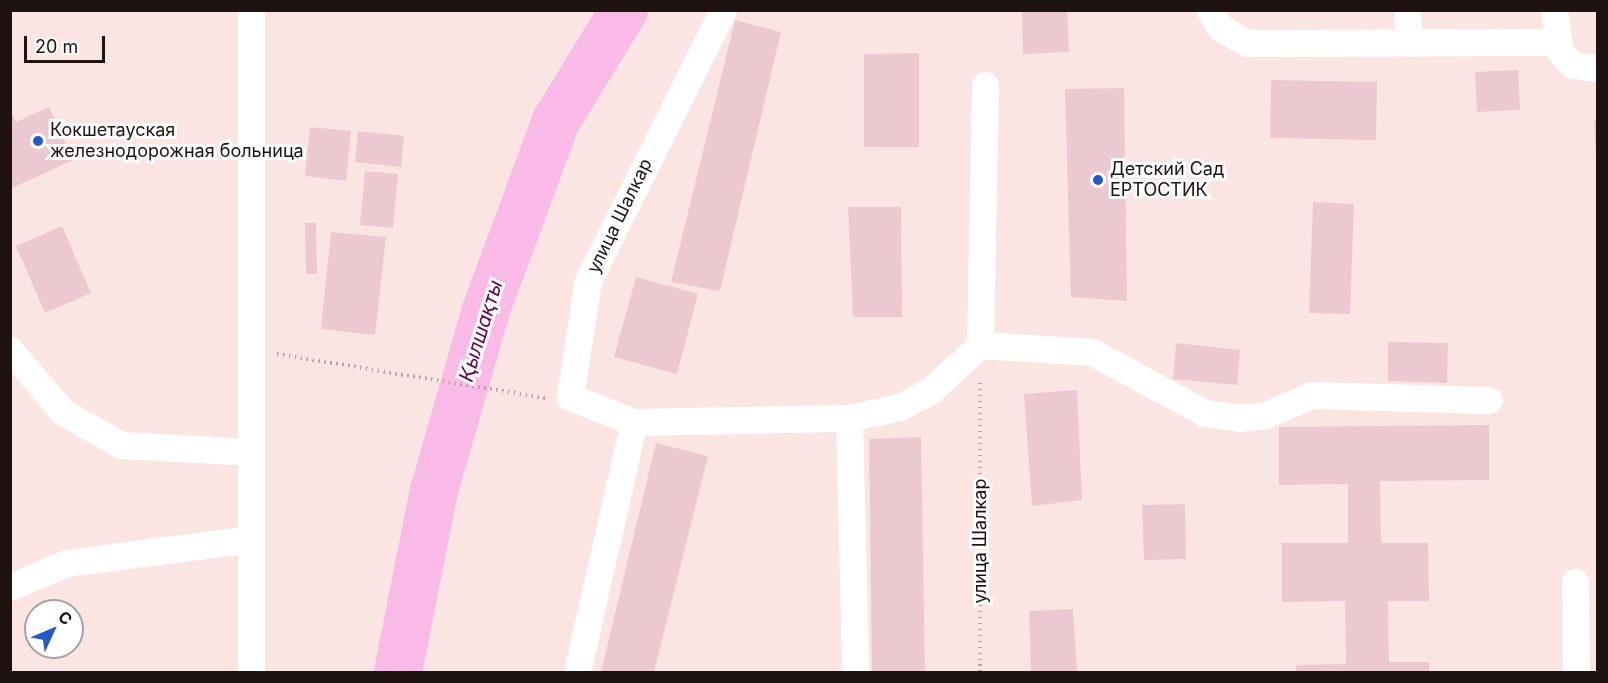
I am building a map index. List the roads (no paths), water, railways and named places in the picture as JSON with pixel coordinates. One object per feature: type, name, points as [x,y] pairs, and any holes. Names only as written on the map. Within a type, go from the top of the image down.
[{"type":"street","points":[[251,10],[251,672]]},
{"type":"street","name":"улица Шалкар","points":[[634,422],[570,397],[588,281],[723,10]]},
{"type":"street","points":[[1210,10],[1221,28],[1247,43],[1557,42]]},
{"type":"street","points":[[1407,10],[1409,43]]},
{"type":"street","points":[[1554,10],[1557,42],[1573,65],[1598,68]]},
{"type":"street","points":[[980,345],[985,85]]},
{"type":"street","points":[[578,672],[634,422],[849,418],[912,401],[980,345],[1092,352],[1205,413],[1239,418],[1266,415],[1311,395],[1489,400]]},
{"type":"street","points":[[10,350],[63,412],[111,441],[140,450],[251,452]]},
{"type":"street","points":[[849,418],[855,672]]},
{"type":"street","points":[[10,587],[66,563],[251,539]]},
{"type":"street","points":[[1575,582],[1576,672]]},
{"type":"waterway","name":"Қылшақты","points":[[398,672],[434,491],[486,310],[556,121],[624,10]]},
{"type":"place","name":"Кокшетауская железнодорожная больница","points":[[38,141]]},
{"type":"place","name":"Детский Сад ЕРТОСТИК","points":[[1098,180]]}]
